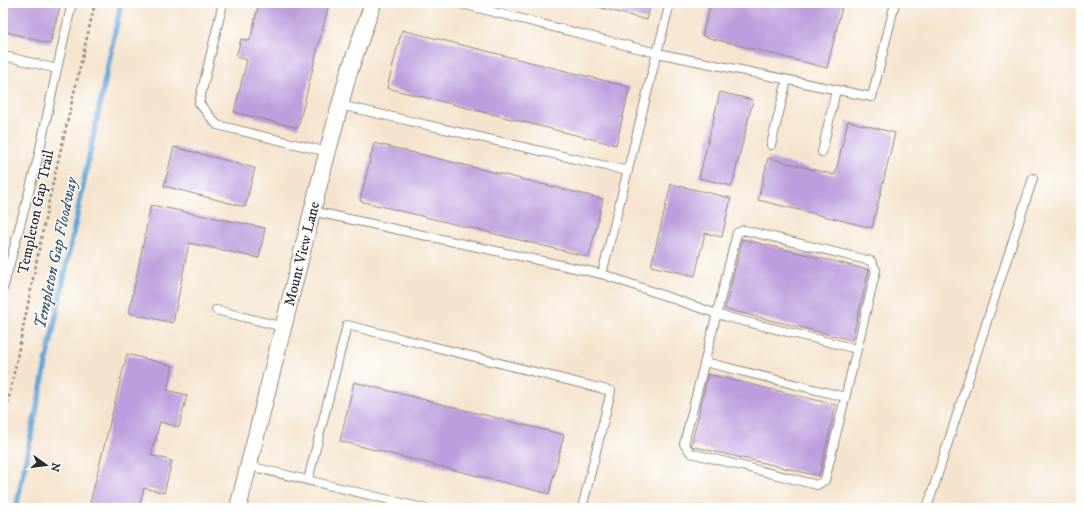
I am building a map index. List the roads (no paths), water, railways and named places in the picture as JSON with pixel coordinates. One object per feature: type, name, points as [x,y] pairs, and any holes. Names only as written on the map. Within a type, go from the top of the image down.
[{"type":"street","name":"Mount View Lane","points":[[238,508],[312,211],[348,74],[373,3]]},
{"type":"lane","points":[[3,289],[38,158],[72,3]]},
{"type":"lane","points":[[223,3],[199,103],[217,125],[328,152]]},
{"type":"lane","points":[[458,3],[657,53],[872,97],[895,3]]},
{"type":"lane","points":[[602,274],[670,3]]},
{"type":"lane","points":[[9,57],[57,69]]},
{"type":"lane","points":[[771,145],[787,80]]},
{"type":"lane","points":[[822,152],[836,90]]},
{"type":"lane","points":[[340,105],[628,171]]},
{"type":"lane","points":[[927,508],[1033,178]]},
{"type":"lane","points":[[312,211],[602,274],[727,318],[857,349]]},
{"type":"lane","points":[[744,230],[871,261],[876,270],[857,349],[825,480],[817,485],[690,453],[684,444],[717,314],[737,234],[744,230]]},
{"type":"lane","points":[[216,310],[283,327]]},
{"type":"lane","points":[[308,480],[347,325],[611,391],[582,508]]},
{"type":"lane","points":[[705,362],[845,397]]},
{"type":"lane","points":[[249,466],[423,508]]},
{"type":"waterway","name":"Templeton Gap Floodway","points":[[16,508],[121,3]]}]
